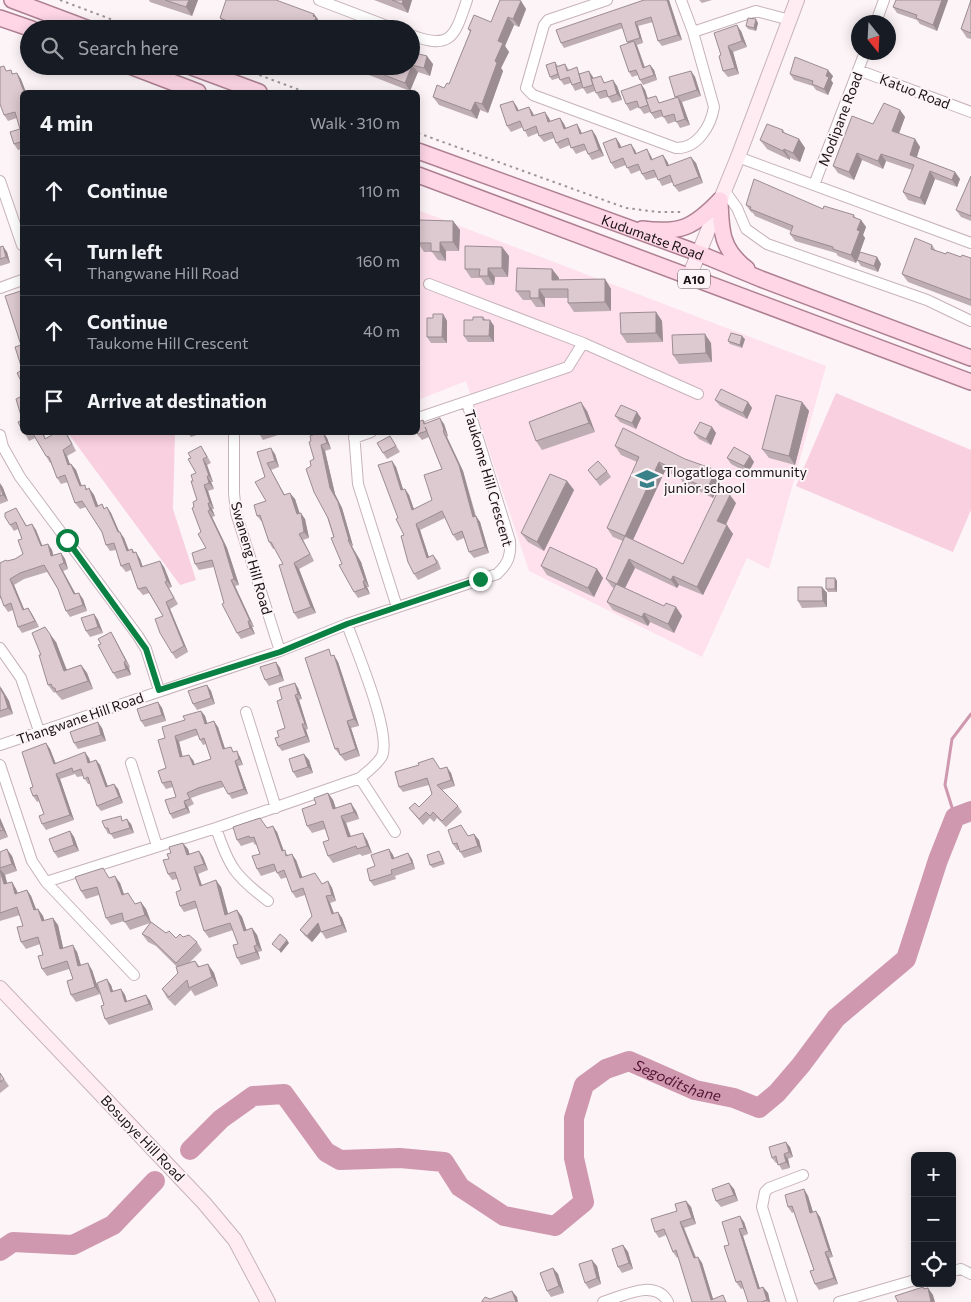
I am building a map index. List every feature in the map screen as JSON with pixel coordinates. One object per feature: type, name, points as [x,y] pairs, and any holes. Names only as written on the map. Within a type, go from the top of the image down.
[{"type":"main road","points":[[12,0],[65,20]]},
{"type":"main road","points":[[0,18],[20,25]]},
{"type":"main road","points":[[154,75],[193,90]]},
{"type":"main road","points":[[213,75],[254,90]]},
{"type":"main road","name":"Kudumatse Road","points":[[420,152],[698,253],[761,279],[971,358]]},
{"type":"main road","name":"Kudumatse Road","points":[[420,176],[971,382]]},
{"type":"main road","points":[[617,225],[646,229],[686,228],[702,219],[722,195]]},
{"type":"main road","points":[[722,195],[721,229],[725,242],[732,256],[761,279]]},
{"type":"street","points":[[319,0],[338,3],[375,20]]},
{"type":"street","points":[[420,38],[429,42],[441,42],[450,37],[457,28],[467,0]]},
{"type":"street","points":[[607,0],[548,20],[544,25],[526,83],[529,92],[668,145],[682,148],[696,142],[712,119],[714,108],[693,32],[681,0]]},
{"type":"street","points":[[689,277],[738,157],[797,0]]},
{"type":"street","points":[[879,15],[884,0]]},
{"type":"street","points":[[693,32],[756,11],[790,20]]},
{"type":"street","name":"Modipane Road","points":[[814,185],[862,60]]},
{"type":"street","name":"Katuo Road","points":[[858,70],[971,112]]},
{"type":"street","points":[[738,157],[971,243]]},
{"type":"street","points":[[0,181],[20,240]]},
{"type":"street","points":[[722,195],[737,208],[746,229],[767,244],[927,300],[971,321]]},
{"type":"street","points":[[0,288],[20,281]]},
{"type":"street","points":[[429,284],[583,343],[698,394]]},
{"type":"street","points":[[467,403],[568,367],[583,343]]},
{"type":"street","name":"Taukome Hill Crescent","points":[[414,601],[497,574],[505,566],[511,555],[510,541],[467,403],[420,417]]},
{"type":"street","points":[[0,435],[3,447],[20,477],[146,649],[159,690]]},
{"type":"street","name":"Swaneng Hill Road","points":[[234,435],[234,494],[236,513],[280,652]]},
{"type":"street","points":[[354,435],[358,484],[397,607]]},
{"type":"street","name":"Thangwane Hill Road","points":[[0,745],[159,690],[280,652],[347,624],[414,601]]},
{"type":"street","points":[[46,882],[276,808],[360,778],[375,766],[382,755],[383,729],[347,624]]},
{"type":"street","points":[[0,648],[21,678],[39,731]]},
{"type":"street","points":[[246,712],[276,808]]},
{"type":"street","points":[[131,763],[158,846]]},
{"type":"street","points":[[0,765],[26,850],[46,882],[134,975]]},
{"type":"street","points":[[360,778],[395,832]]},
{"type":"street","points":[[216,828],[226,858],[234,872],[268,901]]},
{"type":"street","name":"Bosupye Hill Road","points":[[0,988],[204,1203],[247,1259],[268,1302]]},
{"type":"street","points":[[792,1302],[762,1207],[765,1192],[769,1188],[803,1175]]},
{"type":"street","points":[[956,1270],[961,1269],[971,1274]]},
{"type":"street","points":[[839,1302],[870,1298],[911,1282]]},
{"type":"street","points":[[603,1302],[644,1290],[654,1290],[662,1294],[668,1302]]},
{"type":"path","points":[[60,0],[113,20]]},
{"type":"path","points":[[259,75],[300,90]]},
{"type":"path","points":[[420,134],[626,208],[658,212],[681,212],[686,228]]},
{"type":"shaded area","name":"Tlogatloga community junior school","points":[[420,211],[826,366],[769,569],[747,558],[702,657],[529,571],[466,381],[420,399]]},
{"type":"shaded area","points":[[836,393],[971,450],[971,510],[953,552],[796,486]]},
{"type":"shaded area","points":[[69,435],[175,435],[173,509],[196,580],[180,585]]},
{"type":"building","points":[[165,0],[189,0],[186,7]]},
{"type":"building","points":[[226,0],[276,0],[314,14],[313,16],[316,17],[315,20],[225,20],[220,18]]},
{"type":"building","points":[[392,0],[403,0],[402,4]]},
{"type":"building","points":[[500,0],[521,1],[513,19],[508,17],[498,41],[503,43],[495,61],[497,63],[482,104],[475,102],[471,111],[433,97],[437,85],[444,88],[447,83],[449,84],[471,30],[468,29],[474,15],[491,22]]},
{"type":"building","points":[[644,0],[667,0],[678,35],[658,41],[651,17],[635,22],[640,38],[627,42],[621,23],[561,43],[556,30]]},
{"type":"building","points":[[896,0],[942,0],[933,25],[916,18],[917,15],[893,7]]},
{"type":"building","points":[[971,0],[971,33],[961,29]]},
{"type":"building","points":[[748,18],[756,19],[754,28],[746,26]]},
{"type":"building","points":[[737,25],[742,41],[728,46],[735,68],[723,71],[719,56],[721,55],[714,33]]},
{"type":"building","points":[[634,41],[643,68],[650,65],[654,75],[640,80],[636,70],[629,72],[620,46]]},
{"type":"building","points":[[420,54],[427,56],[424,68],[420,67]]},
{"type":"building","points":[[795,57],[828,70],[826,76],[829,77],[824,89],[812,84],[813,81],[790,74]]},
{"type":"building","points":[[555,62],[558,74],[550,77],[546,65]]},
{"type":"building","points":[[565,64],[567,71],[577,67],[581,82],[572,85],[569,77],[560,80],[556,67]]},
{"type":"building","points":[[4,66],[6,71],[11,70],[12,74],[17,73],[23,90],[20,90],[20,129],[15,112],[4,115],[0,104],[0,67]]},
{"type":"building","points":[[589,71],[593,85],[583,88],[579,74]]},
{"type":"building","points":[[691,71],[697,90],[675,97],[669,77]]},
{"type":"building","points":[[384,75],[408,75],[405,83]]},
{"type":"building","points":[[601,76],[604,83],[613,80],[617,94],[608,97],[606,90],[596,93],[591,79]]},
{"type":"building","points":[[641,84],[648,105],[639,108],[637,101],[626,104],[621,91]]},
{"type":"building","points":[[656,96],[659,103],[678,97],[685,119],[676,122],[674,114],[663,117],[661,110],[651,113],[646,99]]},
{"type":"building","points":[[513,101],[517,111],[529,107],[532,116],[545,112],[548,122],[560,118],[564,129],[577,124],[580,134],[592,130],[599,150],[588,154],[584,144],[571,148],[568,138],[556,143],[552,132],[539,136],[536,126],[524,131],[520,121],[507,126],[500,105]]},
{"type":"building","points":[[884,103],[900,110],[892,131],[915,139],[910,155],[955,172],[952,180],[930,171],[920,198],[903,192],[914,165],[881,154],[878,161],[857,153],[849,172],[833,166],[852,116],[873,124]]},
{"type":"building","points":[[767,124],[799,139],[793,153],[784,149],[783,151],[760,140]]},
{"type":"building","points":[[20,129],[20,142],[14,144],[10,132]]},
{"type":"building","points":[[616,138],[619,148],[631,144],[635,154],[647,149],[651,160],[663,155],[667,166],[691,157],[699,177],[674,186],[670,175],[658,180],[654,170],[642,174],[638,164],[627,168],[623,158],[611,163],[603,143]]},
{"type":"building","points":[[971,176],[971,216],[956,210]]},
{"type":"building","points":[[754,179],[823,209],[824,206],[854,215],[853,217],[861,220],[857,230],[860,231],[851,255],[833,249],[833,247],[790,234],[793,226],[750,209],[751,207],[746,205]]},
{"type":"building","points":[[420,220],[453,221],[453,242],[440,242],[440,252],[431,251],[431,243],[420,243]]},
{"type":"building","points":[[915,238],[932,245],[931,249],[946,254],[947,252],[971,258],[971,300],[902,274]]},
{"type":"building","points":[[3,246],[6,257],[0,259],[0,247]]},
{"type":"building","points":[[465,246],[502,247],[502,268],[488,268],[488,276],[479,276],[480,269],[465,269]]},
{"type":"building","points":[[860,252],[877,257],[874,266],[857,260]]},
{"type":"building","points":[[517,268],[552,269],[552,280],[605,279],[605,302],[568,303],[568,289],[539,289],[539,298],[530,298],[530,291],[516,291]]},
{"type":"building","points":[[20,291],[20,342],[5,296]]},
{"type":"building","points":[[656,312],[656,333],[621,334],[620,313]]},
{"type":"building","points":[[433,314],[443,314],[442,337],[427,337],[427,318],[433,318]]},
{"type":"building","points":[[473,317],[483,317],[483,320],[490,320],[489,336],[464,336],[464,320],[473,320]]},
{"type":"building","points":[[731,333],[742,336],[740,345],[728,341]]},
{"type":"building","points":[[705,334],[706,353],[673,355],[672,335]]},
{"type":"building","points":[[20,345],[20,363],[15,347]]},
{"type":"building","points":[[721,389],[748,402],[743,413],[715,400]]},
{"type":"building","points":[[776,395],[802,402],[789,456],[762,449]]},
{"type":"building","points":[[20,397],[20,412],[16,399]]},
{"type":"building","points":[[581,402],[589,423],[536,441],[529,422]]},
{"type":"building","points":[[621,405],[637,412],[632,423],[615,416]]},
{"type":"building","points":[[440,418],[443,431],[459,465],[473,517],[476,516],[485,547],[469,552],[462,531],[453,535],[442,511],[416,524],[427,558],[433,555],[437,563],[414,574],[408,562],[401,536],[404,535],[396,519],[398,518],[378,465],[392,461],[401,490],[405,489],[412,510],[432,500],[424,475],[442,469],[427,431],[420,433],[420,421],[423,420],[424,424]]},
{"type":"building","points":[[700,422],[712,427],[706,439],[694,433]]},
{"type":"building","points":[[623,428],[685,459],[716,470],[707,489],[678,475],[679,472],[659,462],[625,536],[607,528],[639,457],[615,446]]},
{"type":"building","points":[[34,435],[43,435],[45,439],[52,435],[67,435],[72,444],[63,450],[68,465],[71,464],[80,486],[85,485],[86,490],[89,488],[96,507],[102,504],[104,509],[107,507],[127,551],[132,549],[133,553],[136,552],[141,567],[160,561],[167,581],[165,582],[174,598],[166,602],[184,646],[172,653],[160,633],[155,619],[163,616],[146,587],[138,589],[129,563],[121,566],[114,543],[106,545],[102,532],[82,501],[75,503],[65,475],[57,478],[49,457],[46,456]]},
{"type":"building","points":[[324,435],[327,443],[321,445],[330,488],[338,502],[348,540],[365,581],[363,581],[365,588],[354,592],[339,565],[342,564],[331,538],[334,537],[328,518],[314,492],[306,469],[311,466],[310,461],[314,459],[309,442],[311,441],[310,436]]},
{"type":"building","points":[[390,436],[396,446],[383,453],[377,443]]},
{"type":"building","points":[[201,446],[207,457],[203,459],[209,476],[207,476],[209,483],[204,485],[210,503],[208,503],[210,510],[208,511],[223,542],[234,579],[231,580],[250,621],[248,621],[250,628],[237,633],[222,604],[224,603],[212,560],[195,564],[192,553],[206,548],[198,534],[201,532],[192,508],[194,507],[193,502],[197,500],[191,475],[196,473],[188,459],[191,458],[188,453]]},
{"type":"building","points":[[734,447],[750,456],[744,466],[727,458]]},
{"type":"building","points":[[271,448],[275,461],[267,463],[284,495],[290,493],[297,514],[301,513],[304,532],[299,534],[310,554],[294,563],[311,607],[294,613],[279,565],[283,564],[271,542],[269,542],[260,515],[257,516],[254,505],[266,501],[255,482],[265,477],[257,452]]},
{"type":"building","points":[[598,461],[607,471],[596,480],[588,470]]},
{"type":"building","points":[[550,474],[567,481],[537,542],[521,533]]},
{"type":"building","points":[[0,485],[3,495],[0,496]]},
{"type":"building","points":[[719,489],[730,495],[717,521],[727,525],[697,587],[673,576],[671,580],[629,559],[617,584],[606,579],[625,536],[683,564]]},
{"type":"building","points":[[16,508],[26,526],[32,524],[41,546],[48,544],[51,556],[61,553],[64,563],[59,565],[74,594],[79,593],[83,605],[66,611],[58,589],[44,565],[20,573],[10,579],[23,610],[28,608],[35,621],[18,627],[11,603],[4,606],[0,595],[0,563],[15,559],[23,554],[18,540],[22,539],[16,522],[10,525],[5,517],[5,513]]},
{"type":"building","points":[[550,547],[597,569],[588,588],[541,566]]},
{"type":"building","points":[[826,578],[835,578],[835,589],[826,589]]},
{"type":"building","points":[[616,584],[664,606],[666,603],[676,607],[668,624],[644,613],[642,617],[607,602]]},
{"type":"building","points":[[798,587],[822,587],[823,601],[798,601]]},
{"type":"building","points":[[94,614],[98,627],[86,631],[81,618]]},
{"type":"building","points":[[45,627],[50,634],[64,671],[81,665],[88,681],[56,692],[51,684],[48,685],[39,655],[41,655],[32,633]]},
{"type":"building","points":[[111,632],[126,661],[124,662],[126,669],[113,673],[98,645],[101,644],[98,639]]},
{"type":"building","points":[[329,649],[331,656],[334,655],[354,719],[347,721],[356,749],[340,755],[338,748],[335,749],[305,658]]},
{"type":"building","points":[[276,662],[280,675],[265,680],[260,667]]},
{"type":"building","points":[[295,683],[298,694],[295,695],[305,724],[302,724],[306,736],[278,746],[275,738],[279,737],[277,731],[285,728],[277,701],[282,699],[279,688]]},
{"type":"building","points":[[207,685],[211,698],[193,704],[188,691]]},
{"type":"building","points":[[0,688],[8,708],[0,711]]},
{"type":"building","points":[[158,702],[162,715],[141,721],[137,709]]},
{"type":"building","points":[[201,711],[205,724],[214,721],[223,749],[231,747],[233,752],[237,751],[239,759],[235,761],[244,789],[228,794],[221,781],[198,788],[187,793],[190,799],[184,801],[186,808],[170,814],[165,800],[176,797],[171,781],[162,783],[158,771],[166,768],[158,740],[165,738],[162,727],[185,720],[183,716]],"holes":[[[196,729],[200,740],[204,738],[211,759],[193,765],[189,755],[180,757],[175,736]]]},
{"type":"building","points":[[98,722],[101,735],[74,743],[70,732]]},
{"type":"building","points":[[46,743],[54,764],[85,752],[88,763],[96,760],[106,787],[114,784],[119,797],[97,806],[88,777],[84,779],[81,769],[73,772],[72,768],[56,774],[70,815],[42,824],[39,816],[44,814],[37,795],[33,796],[30,788],[33,787],[22,752]]},
{"type":"building","points":[[304,754],[308,767],[293,772],[289,759]]},
{"type":"building","points":[[433,758],[440,769],[447,767],[451,780],[437,785],[458,806],[442,821],[433,812],[430,816],[426,812],[419,819],[409,808],[415,803],[419,807],[432,794],[427,778],[399,787],[395,772],[419,765],[418,763]]},
{"type":"building","points":[[328,793],[333,809],[351,803],[354,812],[341,816],[348,837],[363,833],[367,846],[357,849],[356,846],[328,856],[323,842],[329,840],[323,821],[307,826],[302,809],[316,804],[314,798]]},
{"type":"building","points":[[121,816],[122,821],[127,819],[130,828],[110,834],[102,821]]},
{"type":"building","points":[[260,818],[267,828],[273,826],[282,851],[285,850],[286,856],[292,854],[300,878],[315,873],[322,884],[328,881],[332,895],[326,896],[332,914],[338,912],[342,925],[321,932],[318,923],[307,936],[300,930],[312,916],[303,888],[292,892],[284,870],[277,873],[274,864],[257,869],[252,856],[260,854],[254,837],[250,838],[249,836],[237,840],[233,827]]},
{"type":"building","points":[[461,825],[468,836],[474,834],[478,846],[460,852],[457,843],[453,844],[448,830]]},
{"type":"building","points":[[70,831],[74,845],[54,852],[49,839]]},
{"type":"building","points":[[183,843],[187,855],[199,851],[204,864],[194,867],[200,886],[216,880],[225,915],[237,910],[244,931],[252,928],[257,945],[254,946],[256,952],[237,958],[233,945],[238,944],[230,923],[204,931],[195,901],[180,906],[176,892],[181,890],[175,872],[168,874],[163,860],[169,859],[167,854],[171,853],[169,847]]},
{"type":"building","points":[[7,849],[12,864],[0,868],[0,852]]},
{"type":"building","points":[[389,849],[392,859],[408,853],[412,863],[391,870],[392,874],[370,881],[367,869],[375,866],[371,855]]},
{"type":"building","points":[[439,851],[443,861],[430,865],[427,855]]},
{"type":"building","points":[[103,868],[109,878],[115,876],[122,895],[128,893],[135,904],[141,902],[145,915],[124,922],[122,913],[106,918],[97,887],[81,891],[75,877]]},
{"type":"building","points":[[0,870],[4,884],[12,882],[15,894],[27,890],[34,910],[38,909],[42,921],[53,918],[60,949],[73,945],[78,966],[88,963],[95,987],[71,995],[67,981],[73,979],[67,961],[42,969],[38,956],[43,955],[38,937],[21,942],[17,927],[23,926],[17,907],[0,913]]},
{"type":"building","points":[[151,922],[166,933],[169,931],[176,938],[180,934],[183,937],[189,935],[197,942],[176,963],[150,938],[142,934]]},
{"type":"building","points":[[280,934],[287,940],[279,950],[272,944]]},
{"type":"building","points":[[195,961],[198,967],[208,964],[212,977],[189,988],[187,980],[169,997],[162,989],[178,973],[176,967]]},
{"type":"building","points":[[107,979],[111,992],[121,989],[125,1002],[146,995],[149,1004],[105,1019],[101,1006],[104,1005],[97,983]]},
{"type":"building","points":[[0,1073],[4,1079],[0,1082]]},
{"type":"building","points":[[786,1142],[789,1152],[784,1154],[786,1162],[778,1165],[776,1156],[772,1158],[769,1147]]},
{"type":"building","points":[[729,1183],[734,1195],[716,1201],[712,1189]]},
{"type":"building","points":[[804,1189],[810,1213],[816,1211],[829,1251],[825,1252],[834,1278],[815,1284],[810,1271],[814,1270],[792,1206],[788,1207],[785,1195]]},
{"type":"building","points":[[686,1201],[692,1218],[680,1222],[694,1258],[698,1257],[711,1300],[723,1295],[726,1302],[692,1302],[676,1250],[673,1252],[664,1229],[655,1232],[651,1219],[677,1211],[675,1204]]},
{"type":"building","points":[[740,1216],[744,1228],[739,1229],[758,1289],[763,1287],[767,1300],[761,1302],[748,1302],[741,1281],[736,1282],[724,1246],[729,1245],[722,1222]]},
{"type":"building","points":[[623,1245],[629,1263],[618,1267],[612,1249]]},
{"type":"building","points":[[592,1260],[597,1278],[585,1283],[579,1264]]},
{"type":"building","points":[[553,1268],[559,1286],[547,1291],[540,1273]]},
{"type":"building","points":[[923,1287],[924,1289],[928,1288],[931,1302],[898,1302],[895,1296]]},
{"type":"building","points":[[512,1291],[516,1302],[482,1302],[485,1297],[490,1299]]},
{"type":"waterway","points":[[955,817],[945,785],[952,739],[971,714]]},
{"type":"waterway","name":"Segoditshane","points":[[190,1150],[221,1119],[253,1096],[284,1094],[326,1152],[340,1160],[400,1158],[444,1162],[460,1187],[504,1216],[555,1226],[584,1202],[574,1158],[574,1118],[584,1085],[606,1069],[629,1061],[695,1090],[734,1098],[759,1108],[777,1093],[801,1065],[836,1018],[906,959],[938,860],[955,817],[971,811]]},
{"type":"waterway","name":"Segoditshane","points":[[0,1251],[13,1242],[73,1245],[113,1225],[155,1181]]},
{"type":"place","name":"Tlogatloga community junior school","points":[[647,479]]},
{"type":"route","points":[[67,540],[146,649],[159,690],[280,652],[347,624],[480,579]]}]
